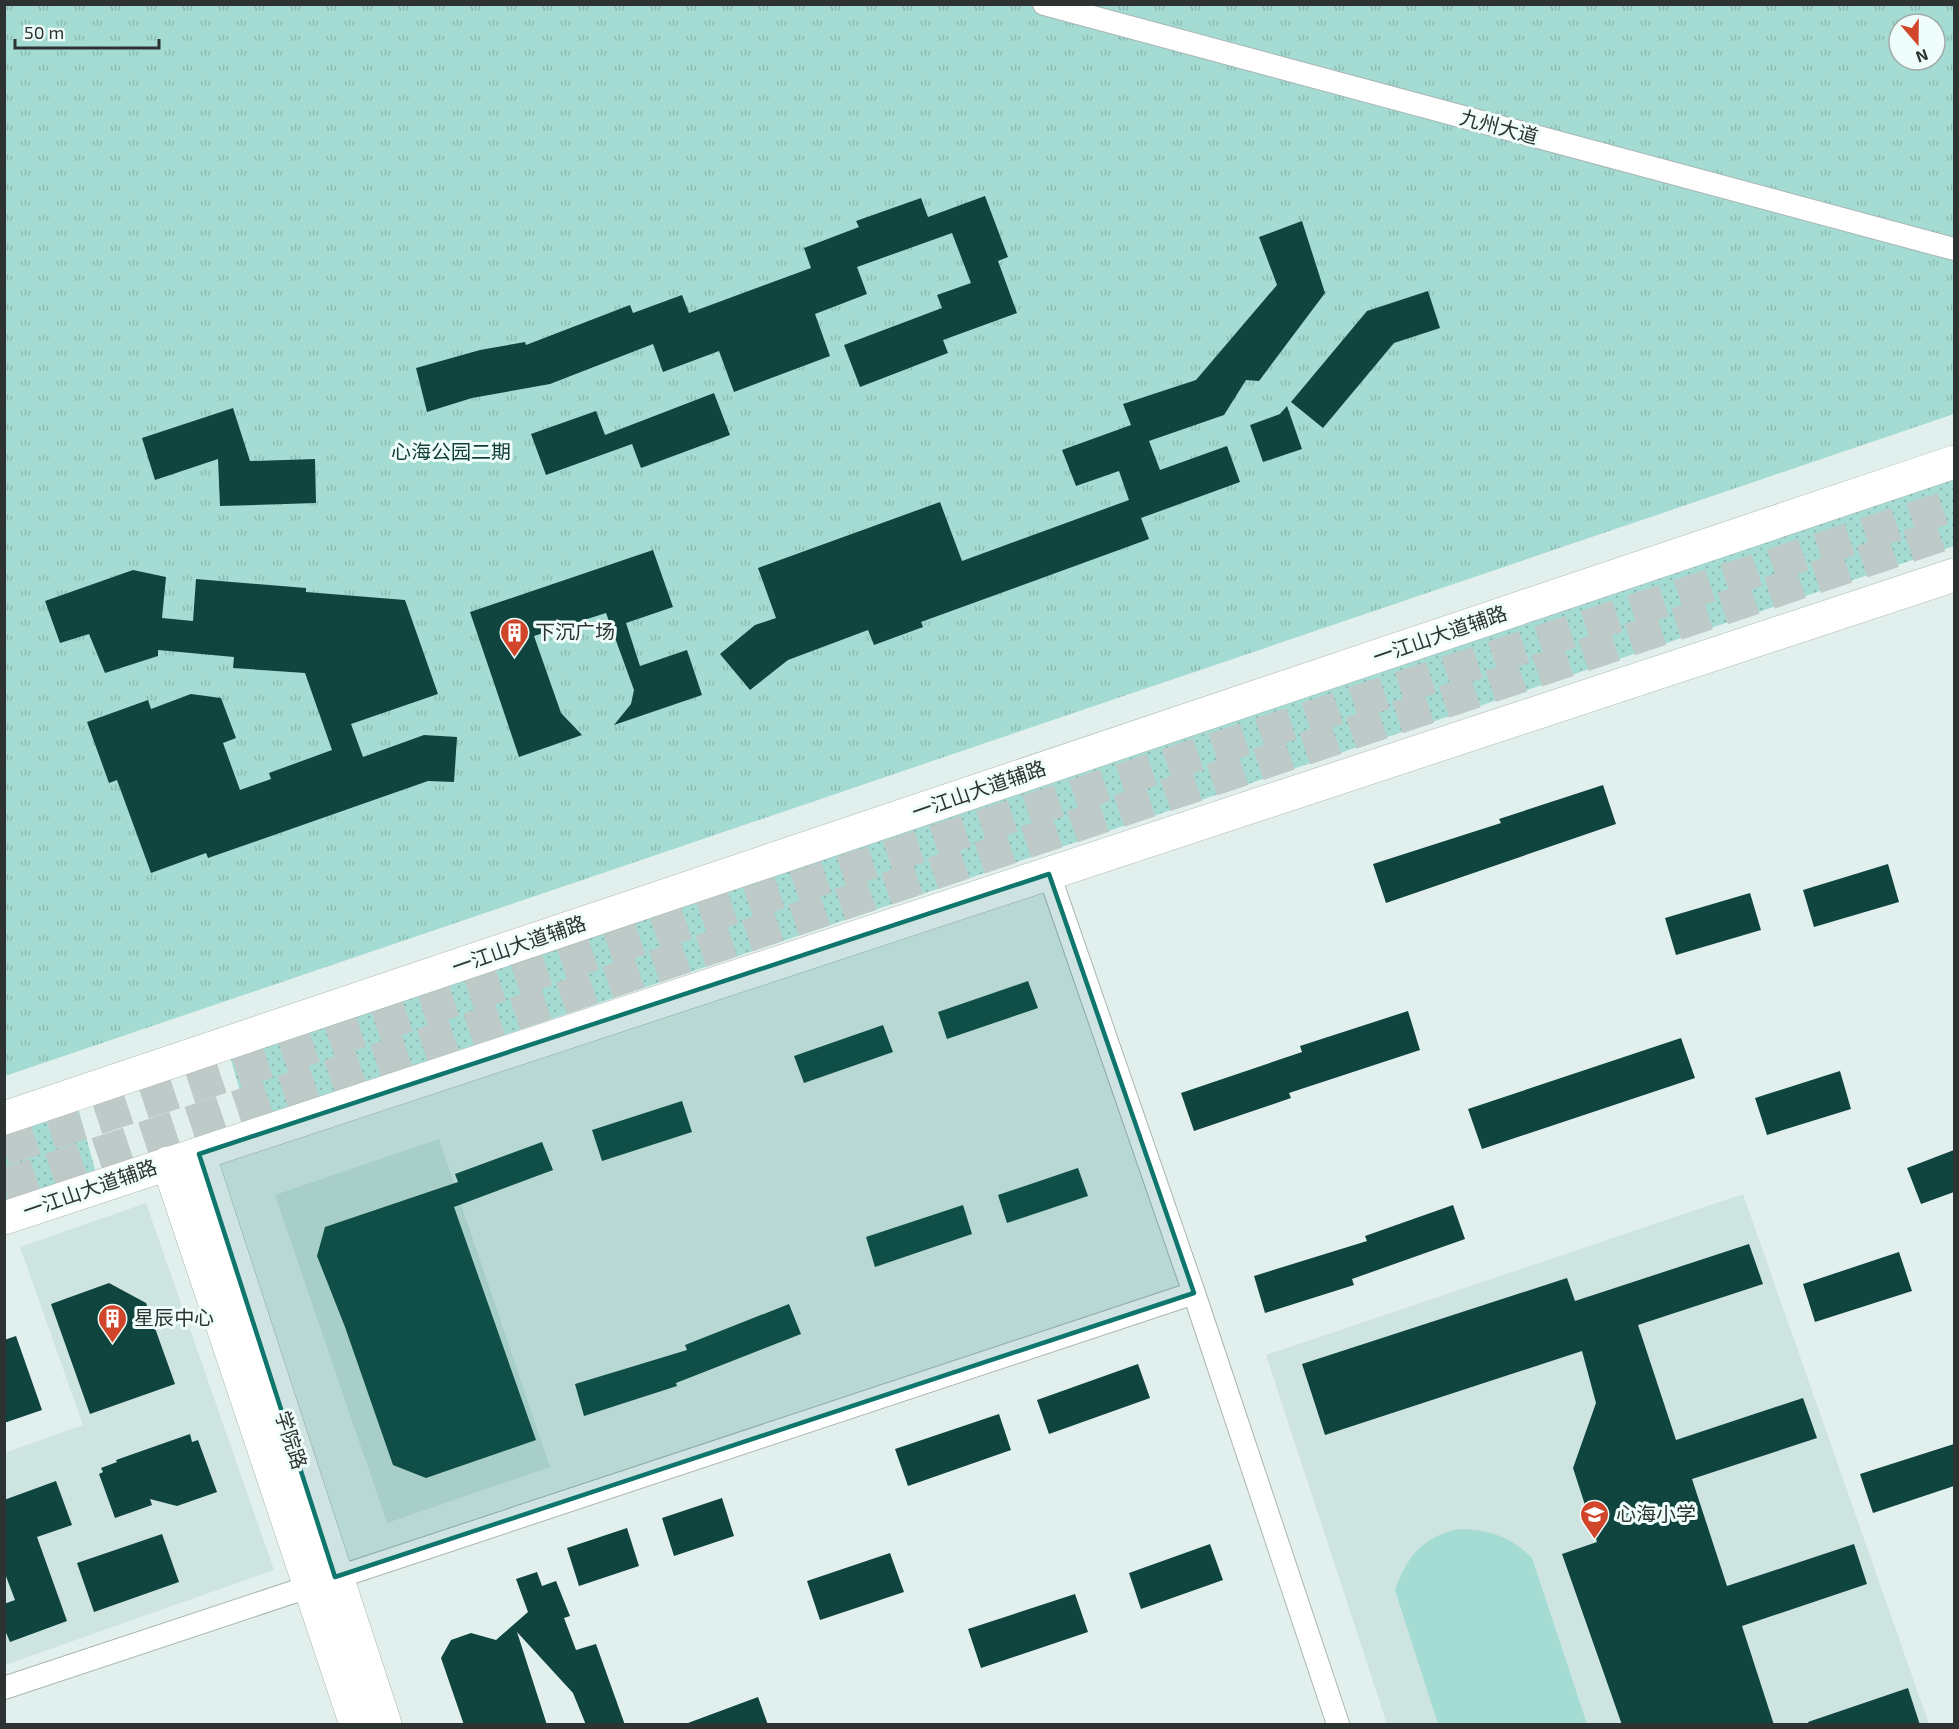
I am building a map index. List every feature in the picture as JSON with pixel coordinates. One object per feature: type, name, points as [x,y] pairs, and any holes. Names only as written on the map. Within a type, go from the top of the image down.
[{"type":"main road","name":"一江山大道辅路","points":[[4,1118],[1954,462]]},
{"type":"main road","name":"一江山大道辅路","points":[[4,1218],[1954,575]]},
{"type":"main road","points":[[1806,624],[1954,586]]},
{"type":"main road","name":"学院路","points":[[199,1154],[322,1581],[356,1725]]},
{"type":"main road","name":"学院路","points":[[168,1163],[322,1581],[385,1725]]},
{"type":"street","name":"九州大道","points":[[1044,4],[1954,249]]},
{"type":"street","points":[[1049,874],[1194,1293],[1338,1725]]},
{"type":"street","points":[[4,1688],[1194,1293]]},
{"type":"highlighted area","points":[[1049,874],[1194,1293],[335,1577],[199,1154]]},
{"type":"shaded area","points":[[439,1139],[550,1467],[387,1523],[275,1195]]},
{"type":"shaded area","name":"心海小学","points":[[1743,1194],[1929,1724],[1387,1724],[1266,1355]]},
{"type":"shaded area","points":[[146,1203],[274,1570],[5,1665],[4,1453],[83,1425],[20,1247]]},
{"type":"green space","name":"心海公园二期","points":[[4,5],[1954,5],[1954,414],[5,1076]]},
{"type":"green space","points":[[1954,477],[1954,546],[249,1121],[230,1057]]},
{"type":"green space","points":[[78,1108],[96,1173],[5,1204],[4,1133]]},
{"type":"green space","points":[[1459,1529],[1480,1531],[1507,1539],[1532,1558],[1587,1724],[1438,1724],[1395,1590],[1399,1578],[1418,1550],[1436,1537]]},
{"type":"building","points":[[985,196],[1008,257],[998,261],[1017,313],[943,340],[948,353],[860,387],[844,345],[942,308],[937,295],[971,283],[952,233],[857,267],[867,294],[815,314],[830,356],[734,392],[719,351],[663,372],[653,344],[550,384],[472,398],[427,412],[416,368],[480,350],[525,342],[526,345],[630,305],[633,313],[682,295],[689,313],[811,268],[804,248],[859,227],[856,221],[921,198],[928,217]]},
{"type":"building","points":[[1302,221],[1325,293],[1259,381],[1246,380],[1224,415],[1149,441],[1160,470],[1227,446],[1240,482],[1141,518],[1149,539],[921,622],[923,627],[874,645],[868,630],[788,660],[750,690],[720,654],[755,625],[776,618],[758,568],[940,502],[962,561],[1129,500],[1119,471],[1076,486],[1062,450],[1131,425],[1123,404],[1196,380],[1277,285],[1259,237]]},
{"type":"building","points":[[1428,291],[1440,328],[1394,343],[1323,428],[1291,402],[1367,311]]},
{"type":"building","points":[[714,393],[730,435],[641,468],[632,444],[546,475],[531,434],[596,411],[605,435]]},
{"type":"building","points":[[1287,406],[1302,449],[1263,462],[1250,425],[1280,414]]},
{"type":"building","points":[[233,408],[250,461],[315,459],[316,503],[220,506],[218,459],[155,480],[142,438]]},
{"type":"building","name":"下沉广场","points":[[653,550],[673,607],[626,623],[640,666],[687,650],[702,695],[614,725],[631,704],[634,690],[606,613],[534,636],[561,713],[582,735],[519,757],[470,612]]},
{"type":"building","points":[[133,570],[166,577],[162,618],[193,621],[196,579],[306,588],[306,592],[405,600],[438,694],[351,724],[363,757],[424,735],[457,737],[454,782],[428,781],[208,858],[206,853],[151,873],[117,780],[109,783],[87,722],[148,700],[151,709],[191,694],[221,698],[236,738],[223,743],[240,790],[271,779],[269,773],[332,750],[305,673],[233,668],[234,657],[158,650],[158,656],[105,673],[89,634],[60,643],[45,601]]},
{"type":"building","points":[[1603,785],[1616,824],[1386,903],[1373,864],[1501,823],[1499,819]]},
{"type":"building","points":[[1888,864],[1899,902],[1814,927],[1803,890]]},
{"type":"building","points":[[1750,893],[1761,930],[1676,955],[1665,918]]},
{"type":"building","points":[[1028,981],[1038,1008],[947,1039],[938,1012]]},
{"type":"building","points":[[1408,1011],[1420,1050],[1289,1093],[1291,1098],[1194,1131],[1181,1093],[1302,1052],[1300,1046]]},
{"type":"building","points":[[883,1025],[893,1052],[804,1083],[794,1056]]},
{"type":"building","points":[[1681,1038],[1695,1078],[1482,1149],[1468,1109]]},
{"type":"building","points":[[1840,1071],[1851,1109],[1767,1135],[1755,1098]]},
{"type":"building","points":[[682,1101],[692,1132],[602,1161],[592,1130]]},
{"type":"building","points":[[542,1142],[553,1170],[454,1207],[536,1440],[426,1478],[393,1465],[345,1327],[317,1256],[325,1227],[458,1182],[455,1174]]},
{"type":"building","points":[[1954,1150],[1954,1192],[1921,1204],[1907,1168]]},
{"type":"building","points":[[1078,1168],[1088,1196],[1007,1223],[998,1195]]},
{"type":"building","points":[[963,1205],[972,1234],[875,1267],[866,1237]]},
{"type":"building","points":[[1453,1205],[1465,1239],[1352,1279],[1354,1285],[1265,1313],[1254,1276],[1367,1241],[1365,1236]]},
{"type":"building","points":[[1749,1244],[1763,1284],[1638,1325],[1676,1440],[1803,1398],[1817,1438],[1692,1479],[1727,1586],[1854,1544],[1867,1584],[1742,1626],[1774,1725],[1622,1725],[1562,1554],[1597,1542],[1573,1468],[1596,1403],[1582,1351],[1325,1435],[1302,1364],[1567,1278],[1575,1301]]},
{"type":"building","points":[[1899,1252],[1912,1291],[1815,1322],[1803,1284]]},
{"type":"building","name":"星辰中心","points":[[109,1283],[146,1303],[175,1384],[90,1414],[51,1304]]},
{"type":"building","points":[[789,1304],[801,1334],[676,1383],[677,1386],[584,1416],[575,1384],[687,1350],[685,1345]]},
{"type":"building","points":[[16,1336],[42,1410],[4,1423],[4,1340]]},
{"type":"building","points":[[1138,1364],[1150,1398],[1049,1434],[1037,1400]]},
{"type":"building","points":[[999,1414],[1011,1450],[908,1486],[895,1449]]},
{"type":"building","points":[[190,1434],[192,1442],[198,1440],[217,1492],[177,1506],[150,1499],[152,1505],[115,1518],[99,1474],[103,1472],[101,1468],[117,1462],[116,1460]]},
{"type":"building","points":[[1954,1444],[1954,1486],[1873,1513],[1860,1474]]},
{"type":"building","points":[[56,1481],[72,1525],[37,1537],[67,1621],[10,1642],[4,1628],[4,1604],[15,1600],[4,1571],[4,1500]]},
{"type":"building","points":[[722,1498],[734,1536],[674,1556],[662,1518]]},
{"type":"building","points":[[627,1528],[639,1566],[579,1586],[567,1548]]},
{"type":"building","points":[[162,1534],[179,1582],[94,1612],[77,1563]]},
{"type":"building","points":[[1210,1544],[1223,1580],[1141,1609],[1129,1573]]},
{"type":"building","points":[[890,1553],[904,1592],[820,1620],[807,1581]]},
{"type":"building","points":[[537,1572],[542,1586],[556,1581],[570,1616],[564,1618],[576,1650],[596,1644],[625,1725],[586,1725],[573,1693],[517,1632],[547,1725],[464,1725],[441,1658],[451,1640],[471,1633],[496,1640],[528,1612],[516,1579]]},
{"type":"building","points":[[1075,1594],[1088,1632],[981,1668],[968,1629]]},
{"type":"building","points":[[1908,1688],[1920,1725],[1809,1725],[1808,1722]]},
{"type":"building","points":[[758,1697],[768,1725],[688,1725],[688,1723]]},
{"type":"tunnel","points":[[4,1149],[1954,505]]},
{"type":"tunnel","points":[[4,1185],[1954,531]]},
{"type":"place","name":"下沉广场","points":[[514,658]]},
{"type":"place","name":"星辰中心","points":[[113,1344]]},
{"type":"place","name":"心海小学","points":[[1595,1540]]}]
